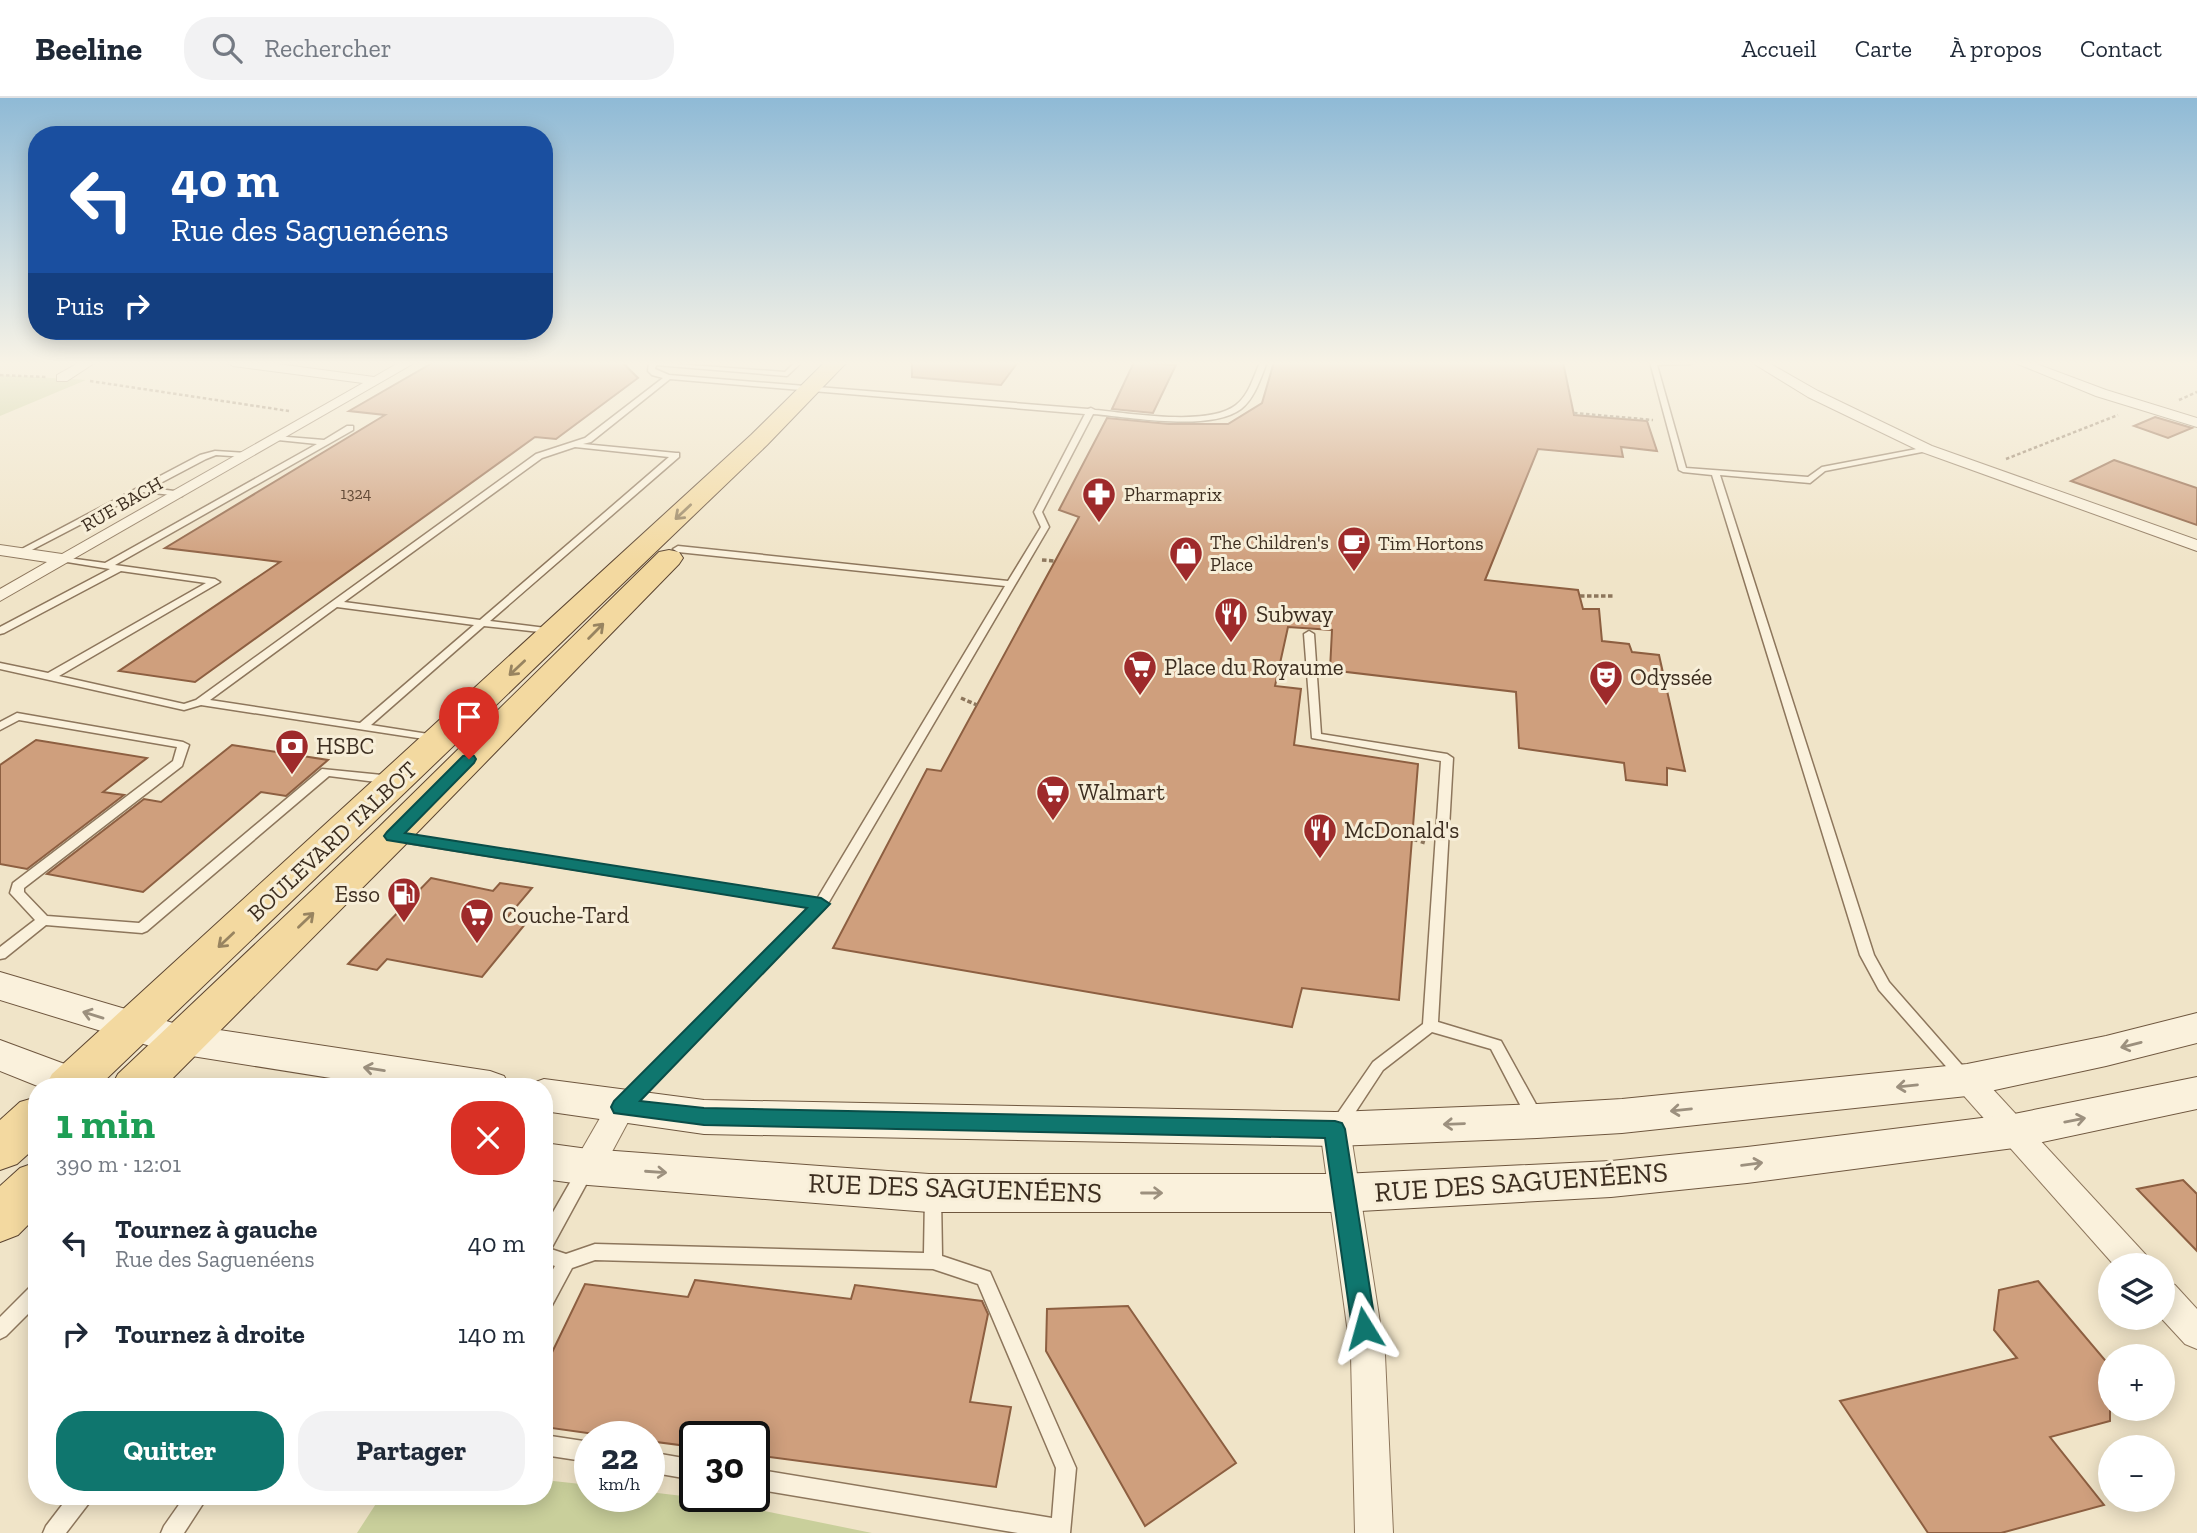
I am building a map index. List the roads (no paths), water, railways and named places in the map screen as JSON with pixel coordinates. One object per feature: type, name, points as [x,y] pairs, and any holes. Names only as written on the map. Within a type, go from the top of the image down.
[{"type":"main road","name":"BOULEVARD TALBOT","points":[[83,1078],[133,1027],[555,633],[766,429]]},
{"type":"main road","name":"BOULEVARD TALBOT","points":[[143,1078],[392,836],[678,549],[777,429]]},
{"type":"main road","points":[[0,1150],[28,1124]]},
{"type":"main road","points":[[0,1219],[28,1191]]},
{"type":"street","name":"RUE BACH","points":[[0,596],[293,429]]},
{"type":"street","points":[[1885,429],[1927,449],[2197,546]]},
{"type":"street","points":[[0,550],[64,559]]},
{"type":"street","points":[[0,986],[133,1027],[182,1039],[432,1078]]},
{"type":"street","points":[[553,1096],[704,1116],[1335,1129],[1537,1121],[1622,1116],[1967,1080],[2106,1051],[2197,1028]]},
{"type":"street","points":[[0,1055],[56,1078]]},
{"type":"street","points":[[1967,1080],[2124,1253]]},
{"type":"street","name":"RUE DES SAGUENÉENS","points":[[553,1162],[933,1193],[1342,1193],[1611,1179],[2014,1131],[2197,1093]]},
{"type":"street","points":[[588,1167],[621,1107]]},
{"type":"street","points":[[1335,1129],[1342,1193],[1368,1355],[1374,1533]]},
{"type":"street","points":[[2175,1309],[2197,1334]]},
{"type":"lane","points":[[107,566],[348,429]]},
{"type":"lane","points":[[0,666],[184,708],[200,702],[539,456],[588,440],[602,429]]},
{"type":"lane","points":[[621,1107],[821,904],[1045,527],[1038,512],[1081,429]]},
{"type":"lane","points":[[1670,429],[1683,470],[1810,480],[1822,469],[1927,449]]},
{"type":"lane","points":[[278,438],[324,442]]},
{"type":"lane","points":[[362,727],[676,455],[570,445]]},
{"type":"lane","points":[[19,553],[203,457],[215,453],[247,455]]},
{"type":"lane","points":[[1715,472],[1867,955],[1884,986],[1967,1080]]},
{"type":"lane","points":[[142,489],[179,494]]},
{"type":"lane","points":[[678,549],[1011,584]]},
{"type":"lane","points":[[51,676],[215,582],[64,559]]},
{"type":"lane","points":[[0,631],[120,568]]},
{"type":"lane","points":[[335,604],[555,633]]},
{"type":"lane","points":[[1309,634],[1317,736],[1447,758],[1430,1026],[1378,1066],[1335,1129]]},
{"type":"lane","points":[[200,702],[441,738]]},
{"type":"lane","points":[[0,714],[183,745],[178,763],[18,886],[17,893],[43,920],[142,928],[326,772],[396,781]]},
{"type":"lane","points":[[0,727],[17,716]]},
{"type":"lane","points":[[392,836],[821,904]]},
{"type":"lane","points":[[0,954],[43,920]]},
{"type":"lane","points":[[1430,1026],[1496,1045],[1537,1121]]},
{"type":"lane","points":[[553,1228],[588,1167]]},
{"type":"lane","points":[[933,1193],[933,1261]]},
{"type":"lane","points":[[553,1257],[566,1262],[595,1252],[933,1261],[984,1278],[1066,1468],[1061,1530],[770,1482]]},
{"type":"lane","points":[[553,1286],[566,1262]]},
{"type":"lane","points":[[0,1330],[28,1301]]},
{"type":"lane","points":[[553,1446],[574,1450]]},
{"type":"lane","points":[[53,1533],[75,1505]]},
{"type":"lane","points":[[171,1533],[191,1505]]},
{"type":"place","name":"Pharmaprix","points":[[1099,524]]},
{"type":"place","name":"Tim Hortons","points":[[1354,573]]},
{"type":"place","name":"The Children's Place","points":[[1186,583]]},
{"type":"place","name":"Subway","points":[[1231,644]]},
{"type":"place","name":"Place du Royaume","points":[[1140,697]]},
{"type":"place","name":"Odyssée","points":[[1606,707]]},
{"type":"place","name":"HSBC","points":[[292,776]]},
{"type":"place","name":"Walmart","points":[[1053,822]]},
{"type":"place","name":"McDonald's","points":[[1320,860]]},
{"type":"place","name":"Esso","points":[[404,924]]},
{"type":"place","name":"Couche-Tard","points":[[477,945]]}]
